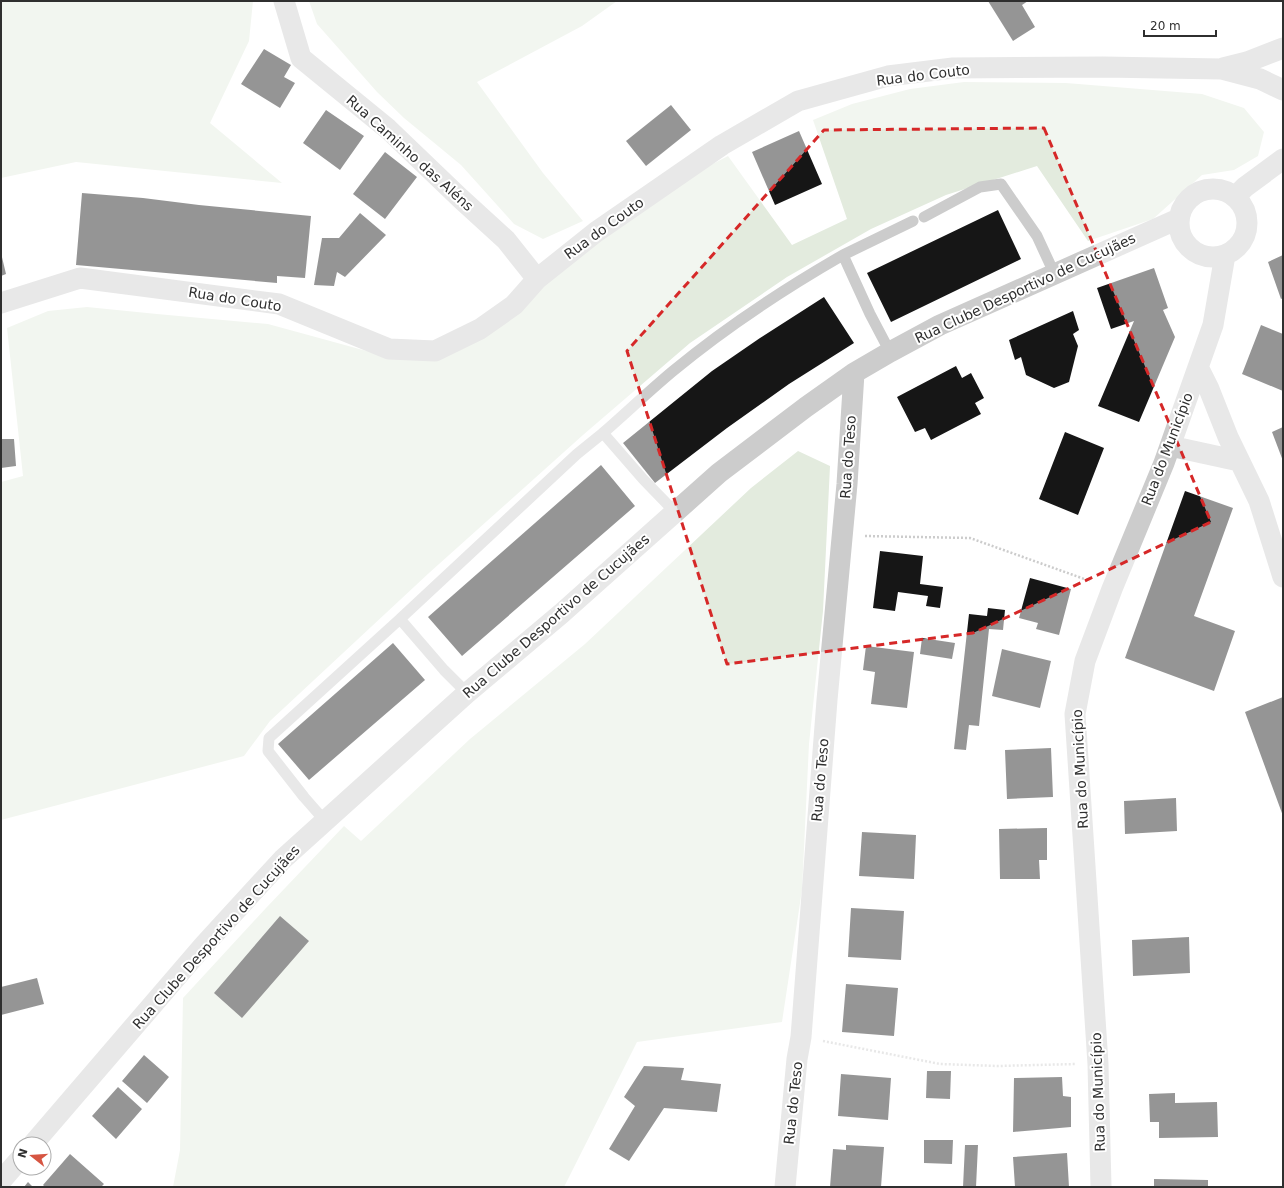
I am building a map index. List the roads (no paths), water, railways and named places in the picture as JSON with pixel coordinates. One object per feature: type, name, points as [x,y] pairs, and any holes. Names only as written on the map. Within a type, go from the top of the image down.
[{"type":"street","name":"Rua Caminho das Aléns","points":[[284,1],[301,58],[388,129],[506,240],[537,279]]},
{"type":"street","name":"Rua do Couto","points":[[1222,69],[1247,62],[1283,48]]},
{"type":"street","name":"Rua do Couto","points":[[1,303],[80,278],[279,304],[389,349],[435,351],[480,329],[514,305],[537,279],[596,232],[716,149],[798,101],[888,76],[953,68],[1103,67],[1222,69],[1260,79],[1283,90]]},
{"type":"street","points":[[1235,197],[1283,159]]},
{"type":"street","points":[[1212,188],[1224,191],[1235,197],[1242,206],[1246,217],[1246,229],[1242,240],[1235,249],[1225,255],[1213,257],[1202,255],[1192,250],[1184,241],[1179,231],[1178,219],[1182,207],[1190,197],[1200,191],[1212,188]]},
{"type":"street","name":"Rua Clube Desportivo de Cucujães","points":[[39,1136],[204,945],[283,859],[467,693],[562,613],[719,473],[806,407],[854,373],[890,352],[940,325],[1178,219]]},
{"type":"street","name":"Rua do Município","points":[[1101,1187],[1098,1064],[1075,714],[1085,661],[1112,589],[1170,446],[1213,326],[1225,255]]},
{"type":"street","points":[[1198,367],[1239,461],[1259,501],[1274,519],[1283,577]]},
{"type":"street","name":"Rua do Teso","points":[[785,1187],[797,1059],[801,1037],[826,708],[842,535],[854,373]]},
{"type":"street","points":[[1170,446],[1239,461]]},
{"type":"street","points":[[1,1180],[12,1167]]},
{"type":"lane","points":[[924,217],[980,187],[1001,184],[1038,236],[1055,275]]},
{"type":"lane","points":[[325,821],[268,751],[269,738],[400,619],[576,454],[603,433],[674,371],[731,327],[796,282],[843,255],[913,221]]},
{"type":"lane","points":[[843,255],[870,314],[890,352]]},
{"type":"lane","points":[[603,433],[643,479],[675,512]]},
{"type":"lane","points":[[400,619],[444,670],[467,693]]}]
